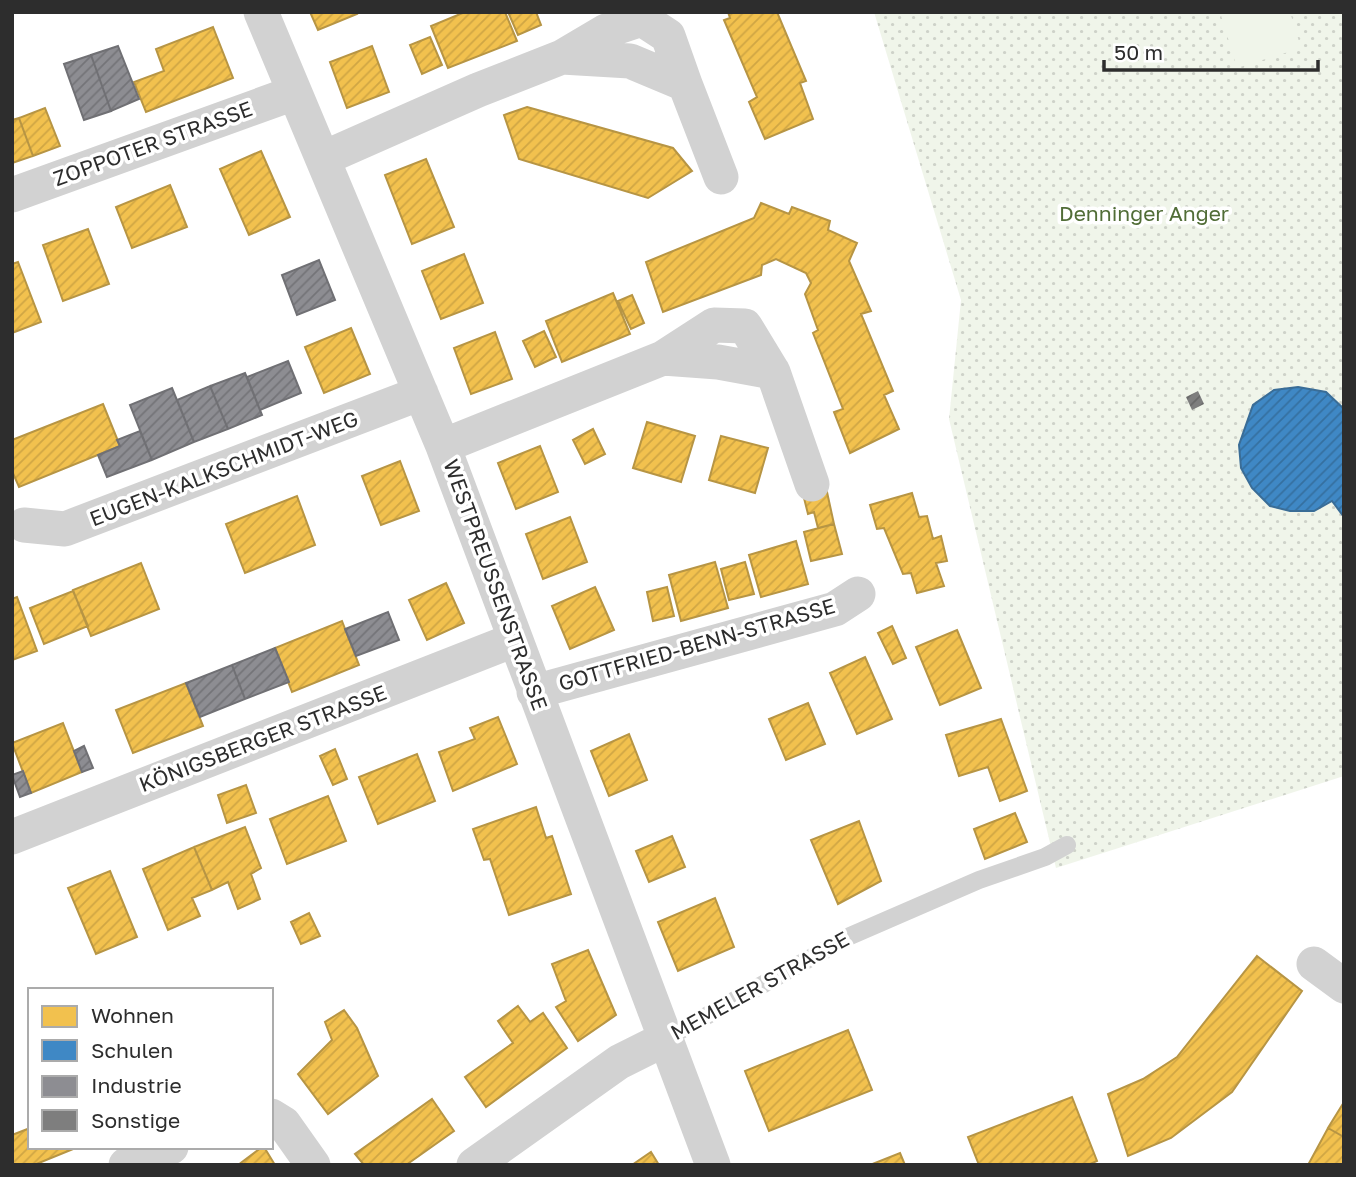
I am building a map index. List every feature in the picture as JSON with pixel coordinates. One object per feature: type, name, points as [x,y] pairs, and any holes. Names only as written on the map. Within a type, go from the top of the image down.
[{"type":"street","name":"WESTPREUSSENSTRASSE","points":[[261,12],[443,446],[713,1165]]},
{"type":"street","points":[[324,158],[433,109],[562,57],[630,61],[685,84],[721,177]]},
{"type":"street","name":"ZOPPOTER STRASSE","points":[[12,195],[294,93]]},
{"type":"street","points":[[443,446],[663,358],[718,362],[773,372],[812,484]]},
{"type":"street","name":"EUGEN-KALKSCHMIDT-WEG","points":[[24,525],[65,529],[421,393]]},
{"type":"street","name":"GOTTFRIED-BENN-STRASSE","points":[[534,692],[835,609],[858,594]]},
{"type":"street","name":"KÖNIGSBERGER STRASSE","points":[[12,837],[514,640]]},
{"type":"street","points":[[1314,964],[1344,986]]},
{"type":"street","name":"MEMELER STRASSE","points":[[474,1165],[619,1062],[665,1039]]},
{"type":"street","points":[[273,1117],[284,1124],[313,1165]]},
{"type":"street","points":[[127,1165],[165,1149]]},
{"type":"lane","name":"MEMELER STRASSE","points":[[665,1039],[850,936],[979,880],[1045,857],[1067,845]]},
{"type":"green space","name":"Denninger Anger","points":[[874,12],[1344,12],[1344,776],[1056,868],[949,419],[961,300]]},
{"type":"green space","points":[[1220,12],[1290,12],[1301,48],[1237,68]]},
{"type":"building: Wohnen","points":[[310,12],[356,12],[357,14],[318,30]]},
{"type":"building: Wohnen","points":[[465,12],[505,12],[517,41],[448,68],[431,26]]},
{"type":"building: Wohnen","points":[[508,12],[536,12],[541,25],[518,35]]},
{"type":"building: Wohnen","points":[[728,12],[777,12],[806,81],[800,83],[813,119],[765,139],[749,102],[757,97],[724,20],[730,18]]},
{"type":"building: Wohnen","points":[[213,27],[233,78],[146,112],[134,82],[164,71],[156,49]]},
{"type":"building: Wohnen","points":[[430,37],[442,65],[422,74],[410,45]]},
{"type":"building: Wohnen","points":[[372,46],[389,92],[347,108],[330,62]]},
{"type":"building: Wohnen","points":[[527,107],[673,148],[692,171],[648,198],[519,159],[504,115]]},
{"type":"building: Wohnen","points":[[45,108],[60,146],[33,156],[19,118]]},
{"type":"building: Wohnen","points":[[19,118],[33,156],[12,163],[12,120]]},
{"type":"building: Wohnen","points":[[261,151],[290,217],[249,235],[220,169]]},
{"type":"building: Wohnen","points":[[426,159],[454,227],[412,244],[385,175]]},
{"type":"building: Wohnen","points":[[170,185],[187,227],[132,248],[116,207]]},
{"type":"building: Wohnen","points":[[761,203],[789,214],[792,207],[830,221],[828,230],[857,243],[849,261],[871,311],[861,314],[893,391],[884,395],[899,429],[850,453],[834,412],[843,409],[813,333],[818,330],[805,294],[811,283],[806,273],[776,259],[762,265],[761,275],[663,312],[646,262],[754,218]]},
{"type":"building: Wohnen","points":[[88,229],[109,284],[63,301],[43,245]]},
{"type":"building: Wohnen","points":[[464,254],[483,303],[441,319],[422,271]]},
{"type":"building: Wohnen","points":[[18,262],[41,322],[12,333],[12,264]]},
{"type":"building: Wohnen","points":[[613,293],[630,334],[562,362],[546,321]]},
{"type":"building: Wohnen","points":[[632,295],[644,323],[631,329],[618,301]]},
{"type":"building: Wohnen","points":[[351,328],[370,374],[324,393],[305,347]]},
{"type":"building: Wohnen","points":[[544,331],[556,357],[535,367],[523,341]]},
{"type":"building: Wohnen","points":[[495,332],[512,379],[471,394],[454,348]]},
{"type":"building: Wohnen","points":[[103,404],[120,446],[19,487],[12,471],[12,440]]},
{"type":"building: Wohnen","points":[[647,422],[695,436],[681,482],[633,468]]},
{"type":"building: Wohnen","points":[[593,429],[605,454],[585,464],[573,440]]},
{"type":"building: Wohnen","points":[[721,436],[768,448],[755,493],[709,480]]},
{"type":"building: Wohnen","points":[[540,446],[558,492],[516,509],[498,463]]},
{"type":"building: Wohnen","points":[[400,461],[419,511],[381,525],[362,476]]},
{"type":"building: Wohnen","points":[[827,492],[834,524],[818,528],[814,512],[808,514],[804,498]]},
{"type":"building: Wohnen","points":[[912,493],[919,517],[927,516],[933,539],[941,536],[947,561],[936,563],[944,586],[917,593],[911,573],[903,574],[884,528],[877,529],[870,505]]},
{"type":"building: Wohnen","points":[[297,496],[315,545],[245,573],[226,524]]},
{"type":"building: Wohnen","points":[[570,517],[587,562],[543,579],[526,534]]},
{"type":"building: Wohnen","points":[[834,524],[842,554],[811,561],[804,532]]},
{"type":"building: Wohnen","points":[[796,541],[808,584],[761,597],[749,555]]},
{"type":"building: Wohnen","points":[[715,562],[728,608],[681,621],[669,575]]},
{"type":"building: Wohnen","points":[[745,562],[754,594],[729,600],[721,569]]},
{"type":"building: Wohnen","points":[[141,563],[159,609],[91,636],[73,590]]},
{"type":"building: Wohnen","points":[[446,583],[464,623],[427,640],[409,600]]},
{"type":"building: Wohnen","points":[[595,587],[614,630],[570,649],[552,606]]},
{"type":"building: Wohnen","points":[[667,587],[674,616],[653,621],[647,592]]},
{"type":"building: Wohnen","points":[[73,591],[88,626],[44,644],[30,608]]},
{"type":"building: Wohnen","points":[[17,597],[37,651],[12,660],[12,599]]},
{"type":"building: Wohnen","points":[[342,621],[359,665],[292,692],[275,648]]},
{"type":"building: Wohnen","points":[[892,626],[906,658],[893,664],[878,633]]},
{"type":"building: Wohnen","points":[[957,630],[981,688],[940,705],[916,647]]},
{"type":"building: Wohnen","points":[[865,657],[892,719],[857,734],[830,673]]},
{"type":"building: Wohnen","points":[[186,683],[203,726],[133,753],[116,710]]},
{"type":"building: Wohnen","points":[[808,703],[825,744],[786,760],[769,719]]},
{"type":"building: Wohnen","points":[[498,717],[517,764],[453,791],[439,752],[475,739],[470,728]]},
{"type":"building: Wohnen","points":[[1001,719],[1027,791],[1000,801],[988,767],[959,776],[946,735]]},
{"type":"building: Wohnen","points":[[63,723],[82,772],[31,793],[12,743]]},
{"type":"building: Wohnen","points":[[629,734],[647,780],[609,796],[591,751]]},
{"type":"building: Wohnen","points":[[335,749],[347,779],[333,785],[320,756]]},
{"type":"building: Wohnen","points":[[417,754],[435,801],[378,824],[359,777]]},
{"type":"building: Wohnen","points":[[246,785],[256,813],[227,823],[218,795]]},
{"type":"building: Wohnen","points":[[328,796],[346,841],[287,864],[270,819]]},
{"type":"building: Wohnen","points":[[536,807],[546,838],[552,836],[571,894],[509,915],[490,859],[484,860],[473,829]]},
{"type":"building: Wohnen","points":[[1015,813],[1027,842],[985,859],[974,829]]},
{"type":"building: Wohnen","points":[[859,821],[881,881],[838,904],[811,840]]},
{"type":"building: Wohnen","points":[[245,827],[261,868],[251,874],[260,899],[238,909],[228,882],[212,890],[194,847]]},
{"type":"building: Wohnen","points":[[672,836],[685,867],[649,882],[636,851]]},
{"type":"building: Wohnen","points":[[194,847],[212,890],[192,898],[200,916],[168,930],[143,869]]},
{"type":"building: Wohnen","points":[[110,871],[137,937],[96,954],[68,888]]},
{"type":"building: Wohnen","points":[[715,898],[734,947],[678,971],[658,922]]},
{"type":"building: Wohnen","points":[[309,913],[320,936],[301,944],[291,922]]},
{"type":"building: Wohnen","points":[[588,950],[616,1015],[578,1041],[556,1007],[566,1001],[552,964]]},
{"type":"building: Wohnen","points":[[1257,956],[1302,991],[1232,1092],[1171,1138],[1128,1156],[1108,1094],[1143,1079],[1177,1057]]},
{"type":"building: Wohnen","points":[[518,1006],[530,1022],[543,1013],[567,1048],[486,1107],[465,1077],[513,1043],[498,1021]]},
{"type":"building: Wohnen","points":[[344,1010],[357,1028],[378,1076],[328,1114],[298,1074],[332,1040],[325,1022]]},
{"type":"building: Wohnen","points":[[848,1030],[872,1090],[769,1131],[745,1071]]},
{"type":"building: Wohnen","points":[[1072,1097],[1097,1161],[1088,1165],[979,1165],[968,1137]]},
{"type":"building: Wohnen","points":[[432,1099],[454,1131],[406,1165],[364,1165],[355,1154]]},
{"type":"building: Wohnen","points":[[1344,1102],[1344,1137],[1328,1128]]},
{"type":"building: Wohnen","points":[[1328,1128],[1344,1137],[1344,1165],[1308,1165]]},
{"type":"building: Wohnen","points":[[28,1129],[28,1149],[73,1149],[34,1165],[12,1165],[12,1135]]},
{"type":"building: Wohnen","points":[[259,1149],[265,1149],[275,1165],[238,1165]]},
{"type":"building: Wohnen","points":[[651,1152],[659,1165],[632,1165]]},
{"type":"building: Wohnen","points":[[900,1153],[905,1165],[870,1165]]},
{"type":"building: Schulen","points":[[1298,387],[1326,392],[1344,409],[1344,517],[1332,501],[1314,511],[1290,511],[1270,506],[1252,488],[1241,468],[1239,445],[1253,405],[1274,390]]},
{"type":"building: Industrie","points":[[118,46],[139,99],[111,111],[91,55]]},
{"type":"building: Industrie","points":[[91,55],[111,111],[84,120],[64,64]]},
{"type":"building: Industrie","points":[[319,260],[335,300],[297,315],[282,275]]},
{"type":"building: Industrie","points":[[288,361],[301,393],[260,410],[247,377]]},
{"type":"building: Industrie","points":[[245,373],[262,415],[228,429],[210,386]]},
{"type":"building: Industrie","points":[[210,386],[228,429],[194,442],[177,400]]},
{"type":"building: Industrie","points":[[172,388],[194,442],[152,460],[130,405]]},
{"type":"building: Industrie","points":[[140,431],[152,460],[107,477],[98,455],[120,446],[117,440]]},
{"type":"building: Industrie","points":[[388,612],[399,640],[356,656],[345,629]]},
{"type":"building: Industrie","points":[[275,648],[289,682],[245,699],[232,665]]},
{"type":"building: Industrie","points":[[232,665],[245,699],[200,717],[186,683]]},
{"type":"building: Industrie","points":[[84,746],[93,768],[82,772],[74,751]]},
{"type":"building: Industrie","points":[[23,771],[31,793],[20,797],[12,775]]},
{"type":"building: Sonstige","points":[[1198,391],[1204,404],[1192,410],[1186,397]]}]
